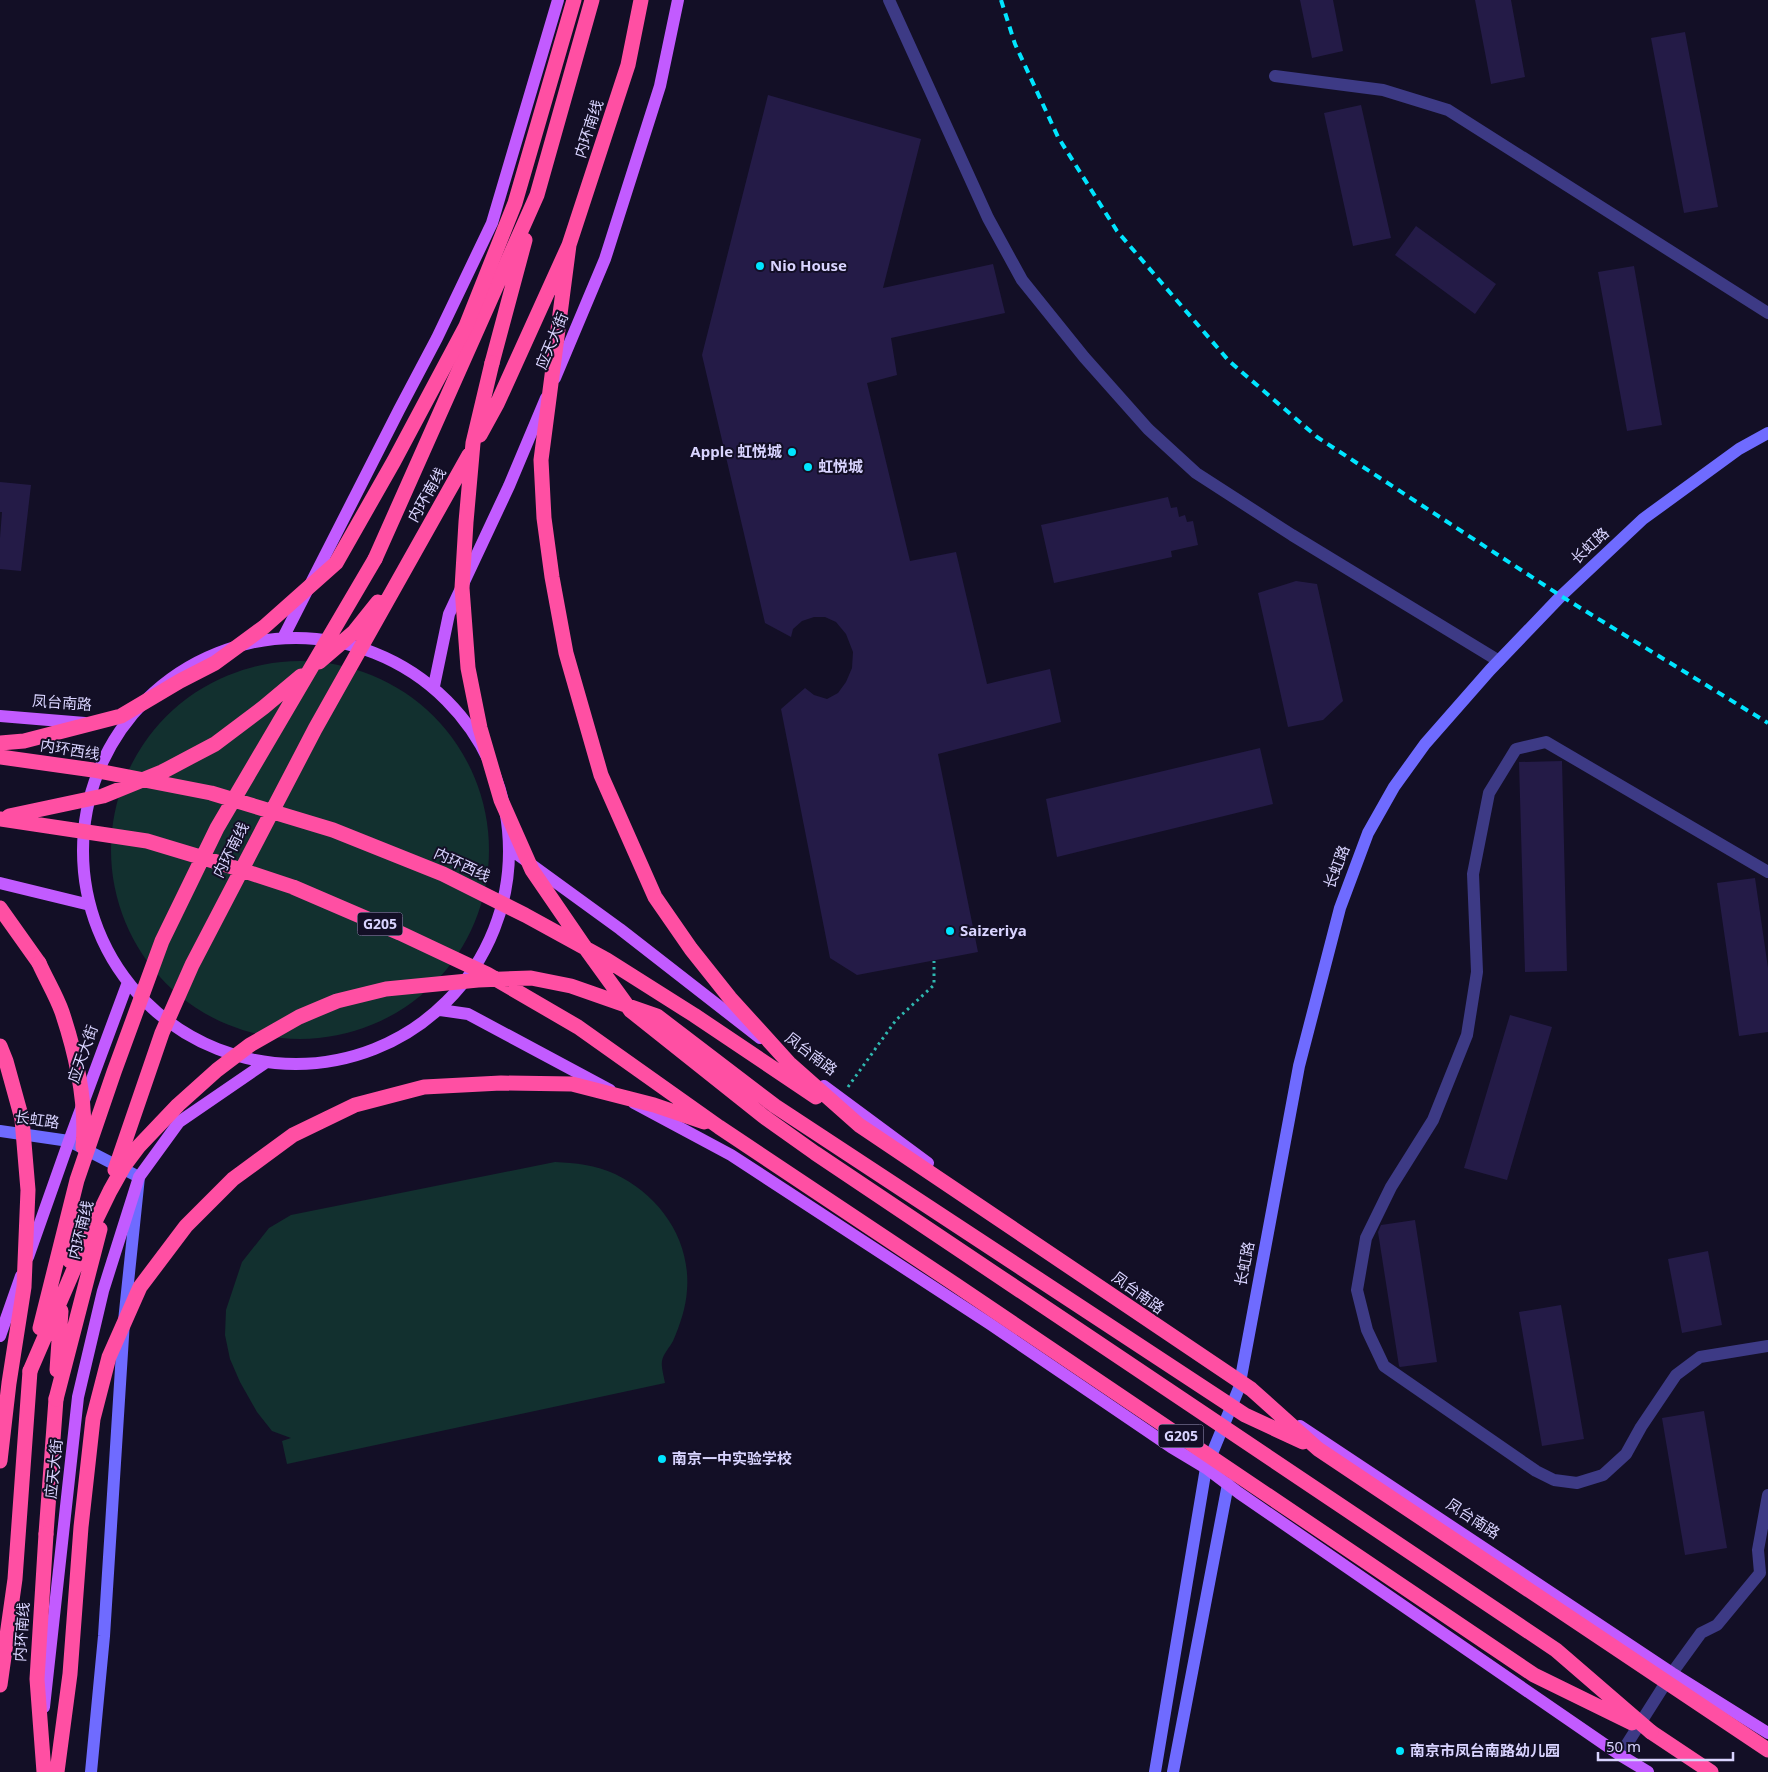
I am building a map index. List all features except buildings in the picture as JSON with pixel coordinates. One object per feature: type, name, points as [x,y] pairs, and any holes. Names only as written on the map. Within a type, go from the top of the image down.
[{"type":"highway","points":[[0,744],[24,742],[121,716],[180,681],[215,663],[264,627],[336,563],[394,461],[466,326],[515,203],[574,0]]},
{"type":"highway","name":"内环南线","points":[[0,1685],[15,1579],[30,1371],[77,1180],[114,1072],[162,941],[217,828],[375,559],[537,195],[592,0]]},
{"type":"highway","name":"内环南线","points":[[44,1772],[37,1679],[56,1399],[113,1176],[162,1033],[192,965],[259,833],[498,404],[569,245],[628,65],[641,0]]},
{"type":"highway","points":[[537,195],[492,363],[473,443],[462,588],[468,668],[480,728],[501,800],[532,870],[631,1011],[763,1116],[815,1153],[1556,1650],[1651,1732]]},
{"type":"highway","points":[[569,245],[541,460],[544,518],[566,653],[601,775],[655,897],[691,949],[730,998],[789,1063],[859,1126],[1252,1389],[1318,1449]]},
{"type":"highway","points":[[0,818],[103,796],[162,772],[215,744],[264,707],[354,632],[408,563]]},
{"type":"highway","name":"内环西线","points":[[0,757],[93,770],[210,793],[333,830],[443,874],[525,915],[606,960],[694,1015],[859,1126]]},
{"type":"highway","name":"G205","points":[[0,818],[147,841],[220,863],[284,884],[487,974],[578,1027],[719,1127],[1534,1675],[1651,1732],[1711,1772]]},
{"type":"highway","points":[[0,908],[39,963],[61,1010],[77,1064],[84,1132],[76,1230],[60,1317],[56,1399]]},
{"type":"highway","points":[[30,1371],[90,1232],[124,1166],[139,1146],[178,1105],[217,1070],[250,1045],[291,1022],[338,1001],[386,989],[478,980],[531,978],[571,986],[657,1016],[775,1106],[1245,1416],[1318,1449]]},
{"type":"highway","points":[[0,1046],[22,1119],[28,1190],[24,1287],[9,1383],[0,1461]]},
{"type":"highway","points":[[57,1772],[70,1674],[81,1527],[93,1419],[109,1357],[140,1287],[186,1226],[233,1179],[294,1135],[355,1104],[424,1087],[502,1083],[572,1084],[654,1105],[719,1127]]},
{"type":"highway","name":"凤台南路","points":[[1318,1449],[1768,1750]]},
{"type":"main road","points":[[284,636],[437,338],[492,223],[558,0]]},
{"type":"main road","name":"应天大街","points":[[434,686],[449,614],[509,486],[605,259],[660,86],[678,0]]},
{"type":"main road","points":[[284,636],[337,640],[388,656],[434,686],[475,732],[501,788],[510,849],[502,908],[482,956],[478,964],[440,1010],[401,1037],[358,1056],[312,1064],[265,1063],[226,1053],[189,1036],[156,1012],[128,982],[105,945],[90,905],[83,842],[92,790],[94,781],[122,726],[166,680],[182,671],[222,649],[284,636]]},
{"type":"main road","name":"凤台南路","points":[[0,716],[122,726]]},
{"type":"main road","name":"凤台南路","points":[[510,849],[620,929],[840,1098],[1239,1388],[1266,1403],[1672,1673],[1768,1733]]},
{"type":"main road","points":[[0,883],[90,905]]},
{"type":"main road","name":"应天大街","points":[[0,1336],[69,1140],[128,982]]},
{"type":"main road","points":[[440,1010],[468,1014],[731,1155],[1206,1468],[1620,1755],[1648,1772]]},
{"type":"main road","name":"应天大街","points":[[37,1772],[78,1398],[103,1291],[139,1177],[179,1122],[265,1063]]},
{"type":"street","points":[[889,0],[988,218],[1022,280],[1084,357],[1148,429],[1196,473],[1292,535],[1498,662]]},
{"type":"street","points":[[1275,76],[1383,90],[1448,110],[1768,313]]},
{"type":"street","name":"长虹路","points":[[1155,1772],[1206,1468],[1239,1388],[1299,1066],[1340,908],[1368,833],[1394,787],[1425,744],[1498,662],[1561,596],[1643,519],[1739,449],[1768,433]]},
{"type":"street","points":[[1768,872],[1546,742],[1516,749],[1489,793],[1473,874],[1476,972],[1468,1035],[1433,1120],[1391,1187],[1366,1238],[1357,1290],[1367,1330],[1384,1366],[1536,1472],[1554,1480],[1577,1483],[1603,1475],[1626,1454],[1641,1427],[1676,1375],[1700,1357],[1768,1346]]},
{"type":"street","name":"长虹路","points":[[0,1131],[69,1140]]},
{"type":"street","points":[[69,1140],[139,1177],[124,1321],[104,1636],[91,1772]]},
{"type":"street","points":[[1173,1772],[1228,1484]]},
{"type":"street","points":[[1620,1755],[1672,1673],[1701,1633],[1717,1625],[1760,1572],[1758,1550],[1768,1495]]},
{"type":"path","points":[[840,1098],[896,1020],[934,985],[934,961]]},
{"type":"green space","points":[[300,661],[319,662],[355,669],[389,684],[420,704],[446,730],[466,761],[481,795],[488,831],[488,869],[481,905],[466,939],[446,970],[420,996],[389,1016],[355,1031],[319,1038],[300,1039],[281,1038],[245,1031],[211,1016],[180,996],[154,970],[134,939],[119,905],[112,869],[111,850],[112,831],[119,795],[134,761],[154,730],[180,704],[211,684],[245,669],[281,662]]},
{"type":"green space","points":[[555,1162],[600,1168],[631,1183],[658,1206],[678,1236],[684,1253],[687,1271],[687,1290],[680,1322],[673,1341],[662,1361],[665,1383],[287,1464],[282,1441],[291,1438],[272,1431],[257,1412],[240,1382],[230,1359],[225,1335],[226,1310],[242,1262],[269,1228],[291,1215]]},
{"type":"railway","points":[[1001,0],[1015,44],[1058,137],[1117,231],[1229,361],[1317,437],[1561,596],[1768,723]]},
{"type":"place","name":"Nio House","points":[[760,266]]},
{"type":"place","name":"Apple 虹悦城","points":[[792,452]]},
{"type":"place","name":"虹悦城","points":[[808,467]]},
{"type":"place","name":"Saizeriya","points":[[950,931]]},
{"type":"place","name":"南京一中实验学校","points":[[662,1459]]},
{"type":"place","name":"南京市凤台南路幼儿园","points":[[1400,1751]]}]
